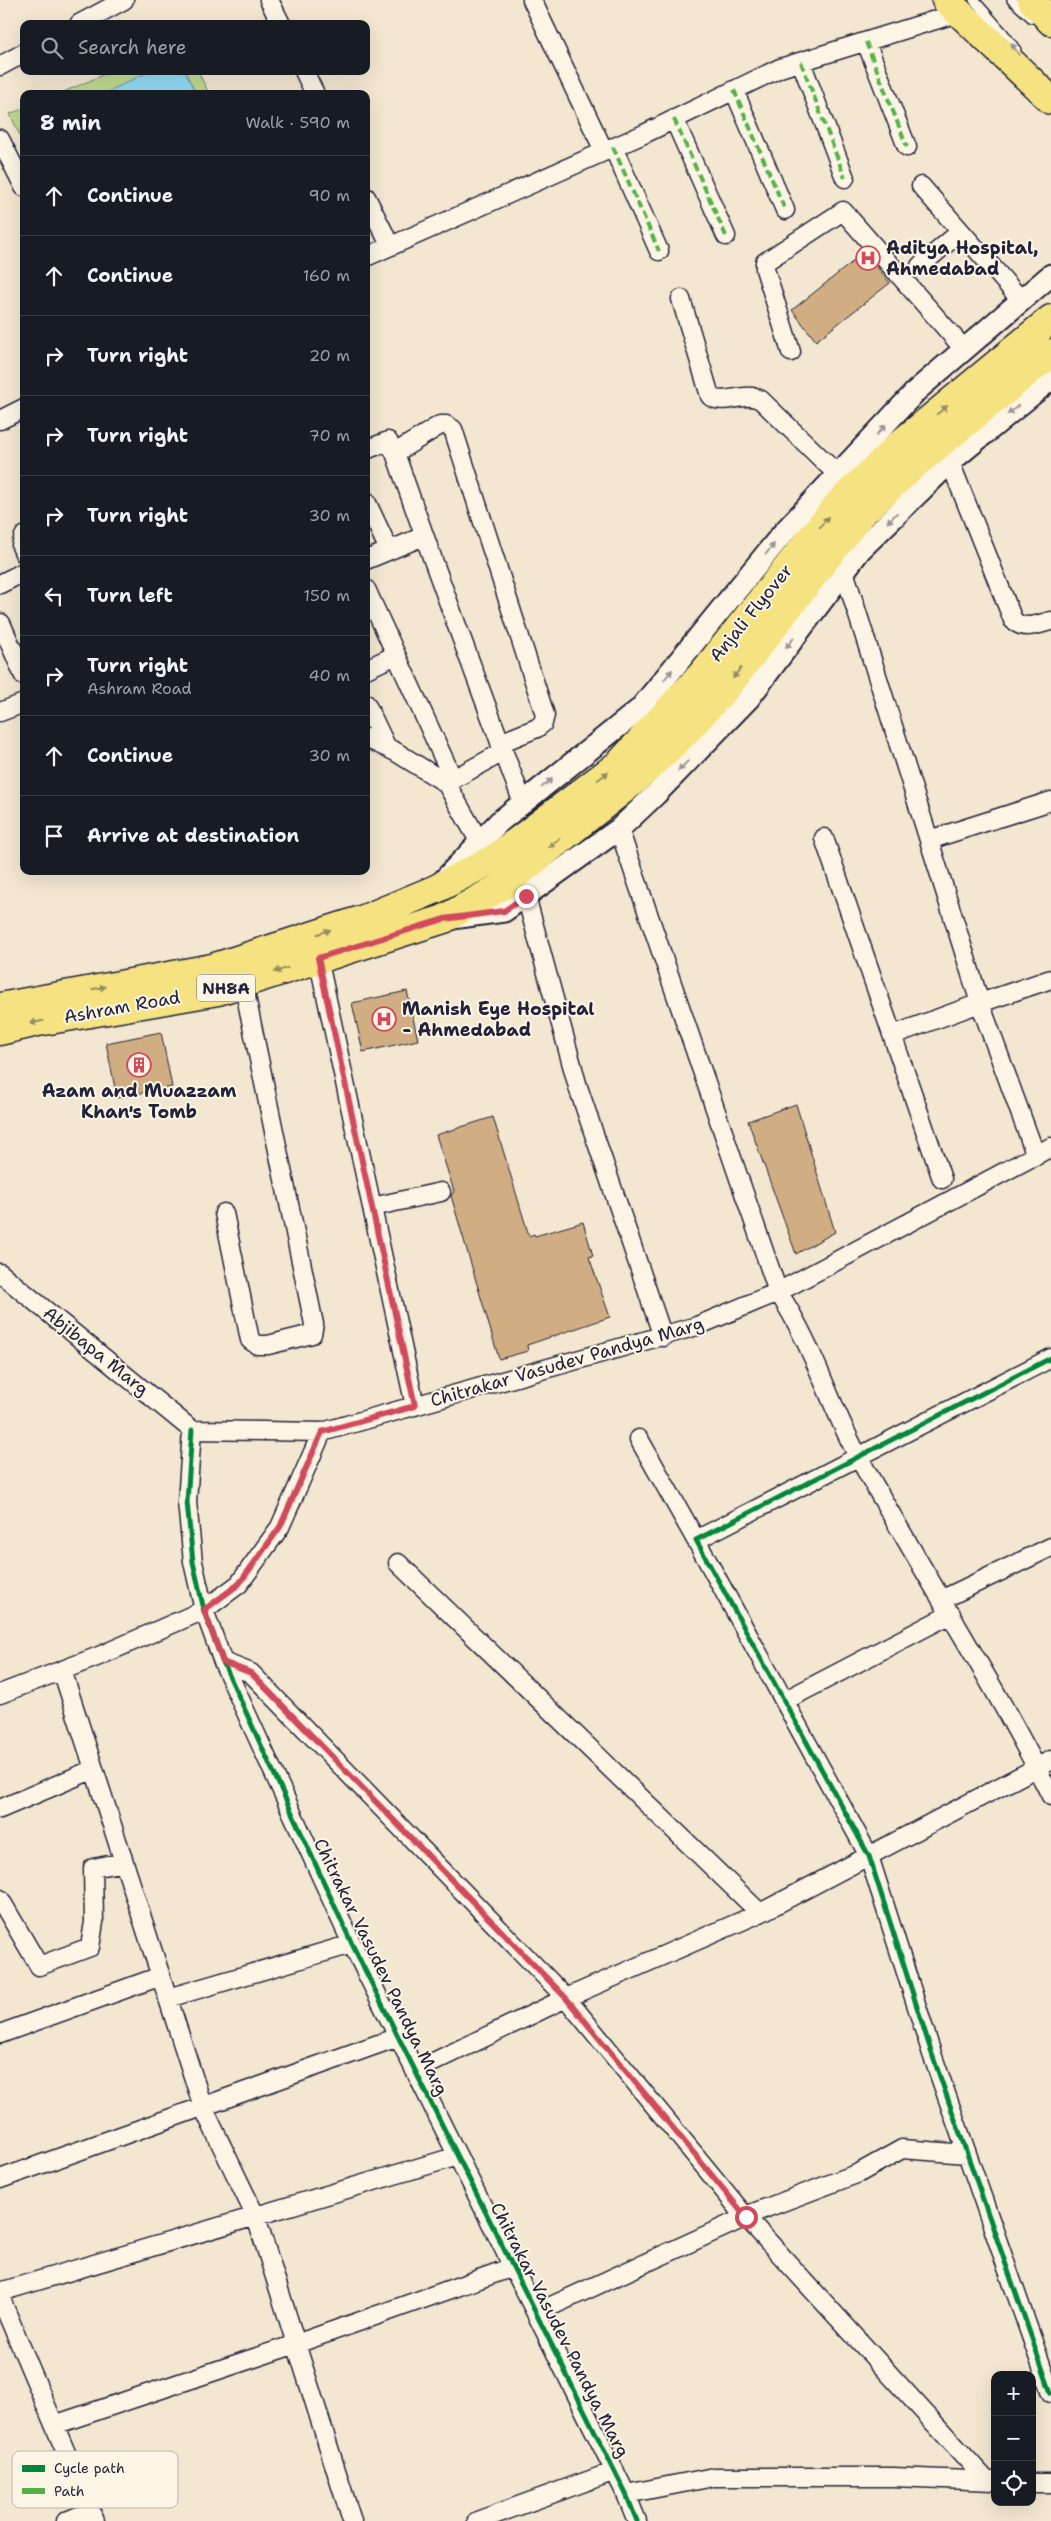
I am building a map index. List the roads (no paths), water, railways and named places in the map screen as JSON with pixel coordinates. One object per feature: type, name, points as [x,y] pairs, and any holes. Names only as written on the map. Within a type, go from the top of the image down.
[{"type":"main road","points":[[1032,0],[1051,21]]},
{"type":"main road","points":[[960,4],[1047,95]]},
{"type":"main road","name":"Anjali Flyover","points":[[436,889],[487,849],[619,764],[703,673],[839,503],[900,444],[1051,319]]},
{"type":"main road","name":"Anjali Flyover","points":[[444,919],[514,891],[636,780],[683,735],[726,688],[861,514],[912,467],[1051,353]]},
{"type":"main road","name":"Ashram Road","points":[[0,1007],[212,968],[364,919],[436,889]]},
{"type":"main road","name":"Ashram Road","points":[[0,1030],[218,991],[444,919]]},
{"type":"street","points":[[86,20],[124,0]]},
{"type":"street","points":[[269,0],[279,20]]},
{"type":"street","points":[[532,0],[659,251]]},
{"type":"street","points":[[370,255],[609,149],[780,68],[866,42],[960,4]]},
{"type":"street","points":[[866,42],[907,147]]},
{"type":"street","points":[[0,66],[20,55]]},
{"type":"street","points":[[801,62],[845,178]]},
{"type":"street","points":[[306,75],[313,90]]},
{"type":"street","points":[[734,90],[785,210]]},
{"type":"street","points":[[674,119],[726,236]]},
{"type":"street","points":[[0,139],[20,179]]},
{"type":"street","points":[[921,186],[1020,300]]},
{"type":"street","points":[[370,205],[390,245]]},
{"type":"street","points":[[791,352],[765,269],[765,262],[843,211],[964,349]]},
{"type":"street","points":[[920,266],[960,232]]},
{"type":"street","points":[[372,617],[396,655],[450,781],[487,849],[523,803],[640,709],[784,532],[917,390],[1051,275]]},
{"type":"street","points":[[681,299],[710,396],[716,400],[750,396],[761,400],[838,475]]},
{"type":"street","points":[[663,1337],[514,891],[619,829],[656,794],[748,698],[860,550],[950,462],[1051,379]]},
{"type":"street","points":[[0,420],[20,410]]},
{"type":"street","points":[[395,453],[440,425],[446,425],[453,429],[545,715],[543,723],[537,728],[501,748],[450,781]]},
{"type":"street","points":[[370,448],[388,441],[395,453],[501,748],[523,803]]},
{"type":"street","points":[[950,462],[1013,620],[1019,625],[1029,627],[1051,621]]},
{"type":"street","points":[[370,510],[389,550]]},
{"type":"street","points":[[370,558],[424,536]]},
{"type":"street","points":[[844,571],[980,1003],[1047,1151]]},
{"type":"street","points":[[0,584],[20,574]]},
{"type":"street","points":[[0,623],[20,667]]},
{"type":"street","points":[[370,667],[396,655]]},
{"type":"street","points":[[0,712],[20,704]]},
{"type":"street","points":[[370,712],[387,748]]},
{"type":"street","points":[[370,740],[450,781]]},
{"type":"street","points":[[930,840],[1051,801]]},
{"type":"street","points":[[619,829],[778,1292],[794,1316],[858,1457],[947,1607],[1044,1764],[1051,1796]]},
{"type":"street","points":[[824,838],[942,1179]]},
{"type":"street","points":[[318,958],[415,1406]]},
{"type":"street","points":[[893,1035],[1051,979]]},
{"type":"street","points":[[224,1213],[250,1340],[257,1345],[268,1345],[312,1334],[314,1324],[243,982]]},
{"type":"street","name":"Chitrakar Vasudev Pandya Marg","points":[[637,2521],[615,2471],[352,1944],[223,1662],[204,1610],[193,1562],[187,1502],[192,1430],[322,1432],[697,1326],[778,1292],[1047,1151]]},
{"type":"street","points":[[372,1207],[441,1192]]},
{"type":"street","name":"Abjibapa Marg","points":[[0,1273],[192,1430]]},
{"type":"street","points":[[696,1540],[1051,1358]]},
{"type":"street","points":[[0,1694],[204,1610],[239,1584],[280,1527],[322,1432]]},
{"type":"street","points":[[639,1439],[869,1856],[932,2054],[1051,2393]]},
{"type":"street","points":[[784,1700],[1051,1548]]},
{"type":"street","points":[[398,1563],[760,1913]]},
{"type":"street","points":[[223,1662],[251,1673],[566,1998],[745,2216],[991,2481]]},
{"type":"street","points":[[62,1670],[203,2106],[256,2217],[352,2521]]},
{"type":"street","name":"Chitrakar Vasudev Pandya Marg","points":[[415,2071],[566,1998],[760,1913],[1044,1764]]},
{"type":"street","points":[[0,1809],[94,1769]]},
{"type":"street","points":[[0,1899],[2,1898],[39,1966],[90,1947],[94,1922],[93,1868],[124,1862]]},
{"type":"street","points":[[168,1998],[352,1944]]},
{"type":"street","points":[[0,2034],[161,1976]]},
{"type":"street","points":[[0,2179],[398,2037]]},
{"type":"street","points":[[536,2313],[745,2216],[859,2173],[902,2149],[967,2154]]},
{"type":"street","points":[[0,2292],[458,2156]]},
{"type":"street","points":[[54,2425],[296,2344],[513,2267]]},
{"type":"street","points":[[0,2297],[65,2451]]},
{"type":"street","points":[[477,2521],[615,2471]]},
{"type":"street","points":[[626,2494],[714,2477],[892,2477],[991,2481]]},
{"type":"street","points":[[1036,2483],[1051,2483]]},
{"type":"street","points":[[66,2521],[93,2516]]},
{"type":"lane","points":[[1012,0],[1051,32]]},
{"type":"water","points":[[142,75],[187,75],[194,90],[111,90]]},
{"type":"place","name":"Aditya Hospital, Ahmedabad","points":[[868,258]]},
{"type":"place","name":"Manish Eye Hospital - Ahmedabad","points":[[384,1019]]},
{"type":"place","name":"Azam and Muazzam Khan's Tomb","points":[[139,1065]]}]
